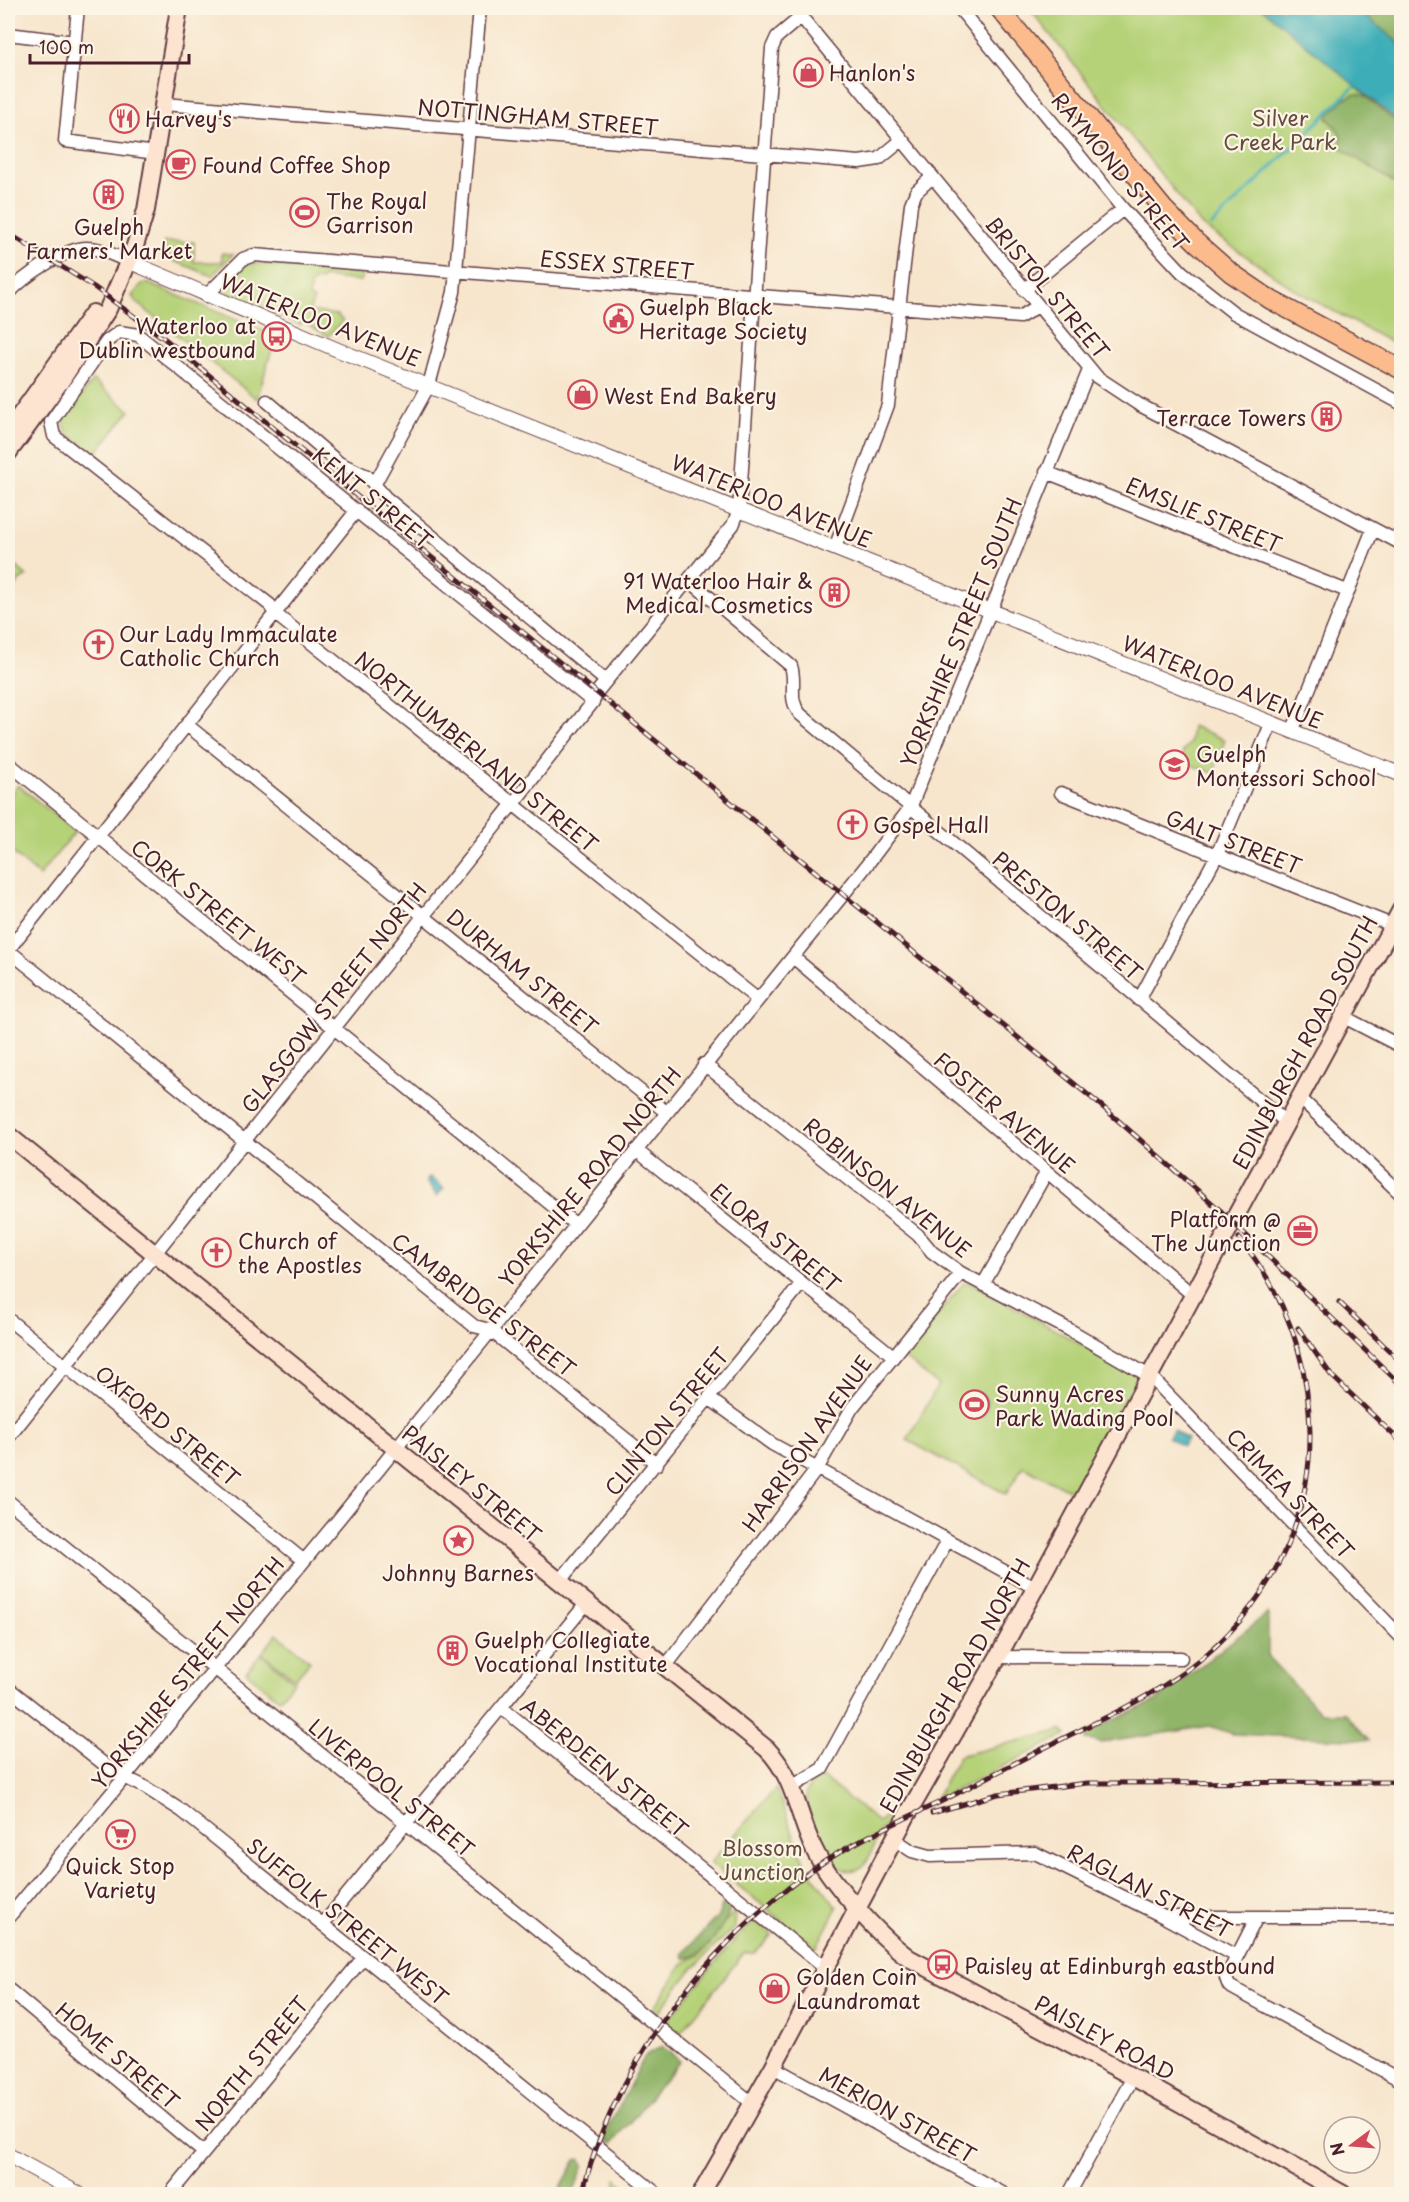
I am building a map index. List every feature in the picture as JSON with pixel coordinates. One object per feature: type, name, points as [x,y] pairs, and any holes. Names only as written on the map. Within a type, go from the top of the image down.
[{"type":"main road","points":[[8,453],[63,378],[108,309],[128,261],[146,210],[179,8]]},
{"type":"main road","points":[[999,8],[1163,208],[1196,242],[1230,272],[1271,300],[1401,370]]},
{"type":"main road","points":[[8,432],[96,309],[119,283]]},
{"type":"main road","name":"EDINBURGH ROAD SOUTH","points":[[1246,1198],[1401,908]]},
{"type":"main road","name":"PAISLEY STREET","points":[[8,1135],[767,1750],[793,1786],[818,1856],[858,1906]]},
{"type":"main road","name":"EDINBURGH ROAD NORTH","points":[[701,2194],[773,2067],[894,1839],[999,1657],[1246,1198]]},
{"type":"main road","name":"PAISLEY ROAD","points":[[858,1906],[889,1943],[909,1958],[1133,2077],[1343,2194]]},
{"type":"street","points":[[78,8],[65,141],[156,153]]},
{"type":"street","points":[[374,485],[429,385],[458,271],[480,8]]},
{"type":"street","name":"RAYMOND STREET","points":[[959,8],[1123,209],[1182,272],[1234,313],[1401,404]]},
{"type":"street","points":[[739,510],[772,48],[777,37],[798,12]]},
{"type":"street","name":"BRISTOL STREET","points":[[798,12],[1089,370],[1109,387],[1138,404],[1401,544]]},
{"type":"street","points":[[8,34],[75,42]]},
{"type":"street","name":"NOTTINGHAM STREET","points":[[164,104],[866,162],[883,156],[902,140]]},
{"type":"street","points":[[836,548],[888,405],[911,204],[915,192],[932,177]]},
{"type":"street","points":[[1024,290],[1123,209]]},
{"type":"street","points":[[8,294],[27,276],[76,250],[86,248],[99,250],[128,261]]},
{"type":"street","name":"ESSEX STREET","points":[[206,296],[243,259],[254,255],[1020,317],[1038,306]]},
{"type":"street","name":"WATERLOO AVENUE","points":[[128,261],[206,296],[1401,775]]},
{"type":"street","name":"NORTHUMBERLAND STREET","points":[[124,331],[114,334],[98,352],[51,422],[54,436],[270,605],[274,613],[757,999]]},
{"type":"street","name":"KENT STREET","points":[[124,331],[138,335],[593,702]]},
{"type":"street","name":"YORKSHIRE STREET SOUTH","points":[[793,957],[910,808],[1089,370]]},
{"type":"street","name":"KENT STREET","points":[[267,402],[339,463],[367,476],[385,497],[606,681]]},
{"type":"street","name":"EMSLIE STREET","points":[[1046,472],[1347,591]]},
{"type":"street","points":[[8,950],[357,510]]},
{"type":"street","name":"GLASGOW STREET NORTH","points":[[8,1438],[593,702],[606,681],[690,581],[731,528],[739,510]]},
{"type":"street","points":[[1292,732],[1373,529]]},
{"type":"street","name":"PRESTON STREET","points":[[690,581],[786,660],[794,674],[791,697],[800,714],[1287,1123]]},
{"type":"street","points":[[1139,1000],[1217,855],[1271,724]]},
{"type":"street","name":"DURHAM STREET","points":[[187,725],[666,1112]]},
{"type":"street","name":"CORK STREET WEST","points":[[8,763],[575,1224]]},
{"type":"street","name":"GALT STREET","points":[[1061,793],[1392,925]]},
{"type":"street","name":"CAMBRIDGE STREET","points":[[8,950],[474,1326],[490,1330],[657,1464]]},
{"type":"street","name":"YORKSHIRE ROAD NORTH","points":[[394,1449],[793,957]]},
{"type":"street","name":"FOSTER AVENUE","points":[[793,957],[1194,1296]]},
{"type":"street","points":[[1344,1017],[1401,1047]]},
{"type":"street","name":"ROBINSON AVENUE","points":[[704,1064],[961,1273],[984,1283],[1151,1377]]},
{"type":"street","points":[[1300,1098],[1401,1195]]},
{"type":"street","name":"ELORA STREET","points":[[636,1150],[892,1355]]},
{"type":"street","points":[[984,1283],[1046,1173]]},
{"type":"street","name":"HARRISON AVENUE","points":[[665,1667],[817,1469],[852,1408],[892,1355],[961,1273]]},
{"type":"street","name":"CLINTON STREET","points":[[559,1582],[802,1283]]},
{"type":"street","name":"OXFORD STREET","points":[[8,1319],[304,1561]]},
{"type":"street","name":"CRIMEA STREET","points":[[1151,1377],[1401,1638]]},
{"type":"street","points":[[710,1399],[769,1442],[1035,1588]]},
{"type":"street","name":"YORKSHIRE STREET NORTH","points":[[8,1918],[216,1669],[394,1449]]},
{"type":"street","name":"LIVERPOOL STREET","points":[[8,1501],[752,2103]]},
{"type":"street","points":[[793,1786],[822,1770],[947,1541]]},
{"type":"street","points":[[323,1924],[586,1604]]},
{"type":"street","points":[[999,1657],[1181,1658]]},
{"type":"street","name":"SUFFOLK STREET WEST","points":[[8,1688],[114,1772],[182,1811],[657,2194]]},
{"type":"street","name":"ABERDEEN STREET","points":[[502,1708],[825,1968]]},
{"type":"street","name":"RAGLAN STREET","points":[[894,1839],[912,1851],[930,1856],[1035,1853],[1164,1917],[1236,1956],[1226,1978],[1233,1989],[1401,2081]]},
{"type":"street","points":[[1164,1917],[1401,1917]]},
{"type":"street","points":[[1236,1956],[1257,1917]]},
{"type":"street","name":"NORTH STREET","points":[[171,2194],[363,1958]]},
{"type":"street","name":"HOME STREET","points":[[8,1989],[203,2152]]},
{"type":"street","name":"MERION STREET","points":[[773,2067],[1004,2194]]},
{"type":"street","points":[[1069,2194],[1133,2077]]},
{"type":"street","points":[[8,2155],[79,2194]]},
{"type":"green space","name":"Silver Creek Park","points":[[1029,8],[1401,8],[1401,348],[1297,291],[1202,226]]},
{"type":"green space","points":[[1356,8],[1401,8],[1401,45]]},
{"type":"green space","points":[[1355,94],[1364,95],[1401,127],[1401,187],[1342,149],[1340,133],[1327,117],[1344,99]]},
{"type":"green space","points":[[164,242],[194,242],[194,262],[222,262],[222,253],[233,254],[212,276],[162,256]]},
{"type":"green space","points":[[251,263],[363,274],[360,281],[323,277],[321,281],[316,280],[310,285],[309,297],[314,299],[309,311],[337,315],[343,321],[328,336],[302,321],[301,325],[228,295],[227,286],[243,266]]},
{"type":"green space","points":[[147,283],[276,336],[257,399],[136,302],[132,296],[142,284]]},
{"type":"green space","points":[[93,380],[130,411],[94,455],[66,432],[63,421]]},
{"type":"green space","points":[[8,559],[27,576],[19,581],[14,591],[8,587]]},
{"type":"green space","points":[[1192,726],[1225,740],[1213,773],[1182,762],[1183,751],[1190,743]]},
{"type":"green space","points":[[18,785],[75,832],[39,876],[8,849],[8,797]]},
{"type":"green space","points":[[964,1283],[971,1283],[1138,1376],[1074,1493],[1023,1466],[1006,1494],[907,1440],[938,1385],[902,1356]]},
{"type":"green space","points":[[1268,1613],[1268,1657],[1321,1713],[1345,1713],[1369,1740],[1233,1734],[1210,1726],[1101,1743],[1086,1739],[1088,1732],[1157,1700]]},
{"type":"green space","points":[[277,1634],[310,1661],[295,1679],[262,1653]]},
{"type":"green space","points":[[261,1654],[294,1681],[279,1699],[246,1672]]},
{"type":"green space","points":[[1062,1730],[1066,1735],[934,1801],[959,1756]]},
{"type":"green space","points":[[822,1777],[878,1822],[907,1800],[894,1820],[881,1829],[870,1856],[860,1868],[848,1871],[838,1867],[821,1845],[815,1831],[806,1792],[811,1784]]},
{"type":"green space","name":"Blossom Junction","points":[[776,1788],[805,1865],[837,1907],[816,1948],[710,1863]]},
{"type":"green space","points":[[723,1904],[731,1908],[713,1940],[699,1953],[684,1958],[683,1953],[718,1916]]},
{"type":"green space","points":[[736,1911],[735,1927],[693,1968],[658,2013],[653,2010],[682,1964],[699,1955],[710,1944],[717,1929]]},
{"type":"green space","points":[[756,1920],[772,1935],[755,1953],[744,1953],[677,2037],[664,2025],[735,1939]]},
{"type":"green space","points":[[662,2046],[680,2061],[612,2144],[603,2137],[645,2056]]},
{"type":"green space","points":[[580,2159],[584,2164],[573,2194],[557,2194],[576,2160]]},
{"type":"green space","points":[[616,2179],[635,2194],[613,2194]]},
{"type":"water","points":[[1262,8],[1356,8],[1401,45],[1401,124]]},
{"type":"water","points":[[430,1177],[444,1188],[437,1196],[426,1182]]},
{"type":"water","name":"Sunny Acres Park Wading Pool","points":[[974,1392],[983,1396],[987,1405],[983,1414],[974,1418],[965,1414],[961,1405],[965,1396]]},
{"type":"water","points":[[1173,1430],[1187,1439],[1183,1446],[1168,1438]]},
{"type":"waterway","points":[[1211,226],[1358,83]]},
{"type":"railway","points":[[8,233],[94,287],[165,339],[1104,1108],[1222,1212],[1402,1386]]},
{"type":"railway","points":[[582,2194],[596,2148],[615,2103],[638,2060],[665,2018],[695,1979],[763,1909],[817,1866],[851,1846],[1113,1714],[1161,1687],[1191,1667],[1217,1645],[1241,1620],[1261,1593],[1292,1533],[1302,1501],[1308,1467],[1309,1406],[1292,1330],[1270,1282],[1239,1238]]},
{"type":"railway","points":[[1339,1302],[1402,1363]]},
{"type":"railway","points":[[1298,1328],[1331,1375],[1402,1443]]},
{"type":"railway","points":[[932,1813],[998,1794],[1087,1783],[1402,1782]]},
{"type":"place","name":"Hanlon's","points":[[808,72]]},
{"type":"place","name":"Harvey's","points":[[124,118]]},
{"type":"place","name":"Found Coffee Shop","points":[[181,164]]},
{"type":"place","name":"Guelph Farmers' Market","points":[[109,195]]},
{"type":"place","name":"The Royal Garrison","points":[[305,212]]},
{"type":"place","name":"Guelph Black Heritage Society","points":[[618,318]]},
{"type":"place","name":"Waterloo at Dublin westbound","points":[[277,337]]},
{"type":"place","name":"West End Bakery","points":[[583,395]]},
{"type":"place","name":"Terrace Towers","points":[[1327,417]]},
{"type":"place","name":"91 Waterloo Hair & Medical Cosmetics","points":[[834,592]]},
{"type":"place","name":"Our Lady Immaculate Catholic Church","points":[[98,645]]},
{"type":"place","name":"Guelph Montessori School","points":[[1175,765]]},
{"type":"place","name":"Gospel Hall","points":[[852,824]]},
{"type":"place","name":"Platform @ The Junction","points":[[1302,1230]]},
{"type":"place","name":"Church of the Apostles","points":[[217,1252]]},
{"type":"place","name":"Sunny Acres Park Wading Pool","points":[[974,1405]]},
{"type":"place","name":"Johnny Barnes","points":[[458,1541]]},
{"type":"place","name":"Guelph Collegiate Vocational Institute","points":[[453,1651]]},
{"type":"place","name":"Quick Stop Variety","points":[[120,1834]]},
{"type":"place","name":"Paisley at Edinburgh eastbound","points":[[943,1965]]},
{"type":"place","name":"Golden Coin Laundromat","points":[[775,1988]]}]
